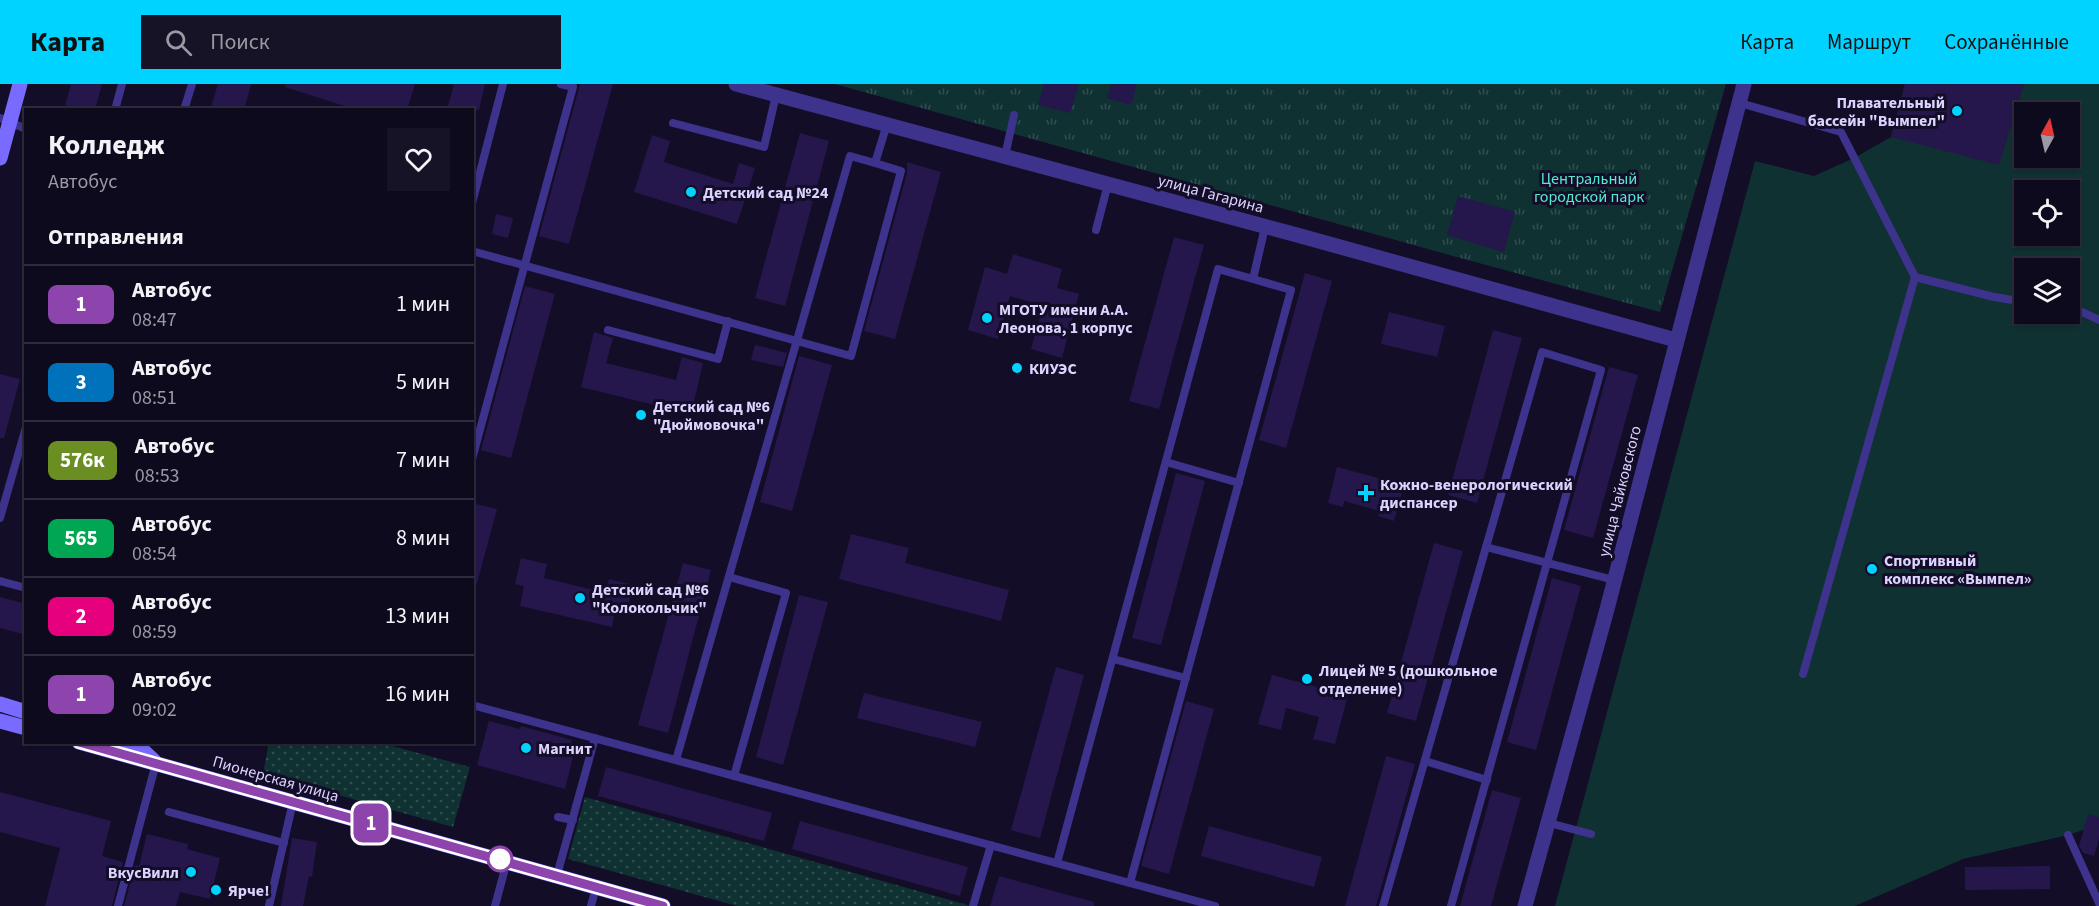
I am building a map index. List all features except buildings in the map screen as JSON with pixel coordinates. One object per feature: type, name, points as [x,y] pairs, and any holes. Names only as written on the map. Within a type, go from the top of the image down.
[{"type":"main road","points":[[0,158],[5,120],[20,84]]},
{"type":"main road","points":[[0,704],[24,711]]},
{"type":"main road","points":[[0,721],[24,727]]},
{"type":"main road","name":"Пионерская улица","points":[[86,744],[663,906]]},
{"type":"main road","name":"Пионерская улица","points":[[132,744],[138,746],[156,763]]},
{"type":"street","name":"улица Гагарина","points":[[736,84],[1676,340]]},
{"type":"street","name":"улица Чайковского","points":[[1525,906],[1614,580],[1744,84]]},
{"type":"lane","points":[[116,108],[122,84]]},
{"type":"lane","points":[[185,108],[192,84]]},
{"type":"lane","points":[[474,195],[503,84]]},
{"type":"lane","points":[[474,452],[573,87],[561,84]]},
{"type":"lane","points":[[674,123],[764,147],[776,95]]},
{"type":"lane","points":[[1740,103],[1841,132],[1915,277],[1803,674]]},
{"type":"lane","points":[[1005,156],[1014,115]]},
{"type":"lane","points":[[5,120],[24,128]]},
{"type":"lane","points":[[875,163],[887,124]]},
{"type":"lane","points":[[474,252],[797,340],[851,356],[902,171],[850,156],[797,340],[729,577],[676,760]]},
{"type":"lane","points":[[1096,230],[1108,184]]},
{"type":"lane","points":[[1252,279],[1265,227]]},
{"type":"lane","points":[[1057,863],[1218,269],[1291,290],[1130,883]]},
{"type":"lane","points":[[1915,277],[2014,300]]},
{"type":"lane","points":[[2080,311],[2099,320]]},
{"type":"lane","points":[[608,330],[718,359],[728,321]]},
{"type":"lane","points":[[1383,906],[1542,352],[1601,370],[1451,906]]},
{"type":"lane","points":[[0,518],[24,434]]},
{"type":"lane","points":[[1166,462],[1239,483]]},
{"type":"lane","points":[[1486,547],[1614,580]]},
{"type":"lane","points":[[729,577],[786,593],[734,776]]},
{"type":"lane","points":[[0,581],[24,587]]},
{"type":"lane","points":[[1113,659],[1186,678]]},
{"type":"lane","points":[[474,706],[1215,906]]},
{"type":"lane","points":[[557,876],[595,738]]},
{"type":"lane","points":[[1425,761],[1487,780]]},
{"type":"lane","points":[[118,906],[156,763]]},
{"type":"lane","points":[[269,906],[293,802]]},
{"type":"lane","points":[[169,812],[284,843]]},
{"type":"lane","points":[[558,817],[573,820]]},
{"type":"lane","points":[[1549,823],[1591,834]]},
{"type":"lane","points":[[2068,835],[2099,903]]},
{"type":"lane","points":[[973,906],[991,845]]},
{"type":"lane","points":[[495,906],[507,861]]},
{"type":"lane","points":[[591,906],[596,887]]},
{"type":"green space","name":"Центральный городской парк","points":[[835,84],[1726,84],[1660,312]]},
{"type":"green space","name":"Спортивный комплекс «Вымпел»","points":[[1905,84],[2099,84],[2099,825],[2068,835],[1963,859],[1855,906],[1555,906],[1755,161],[1814,176],[1854,158],[1891,137]]},
{"type":"green space","points":[[269,744],[385,744],[470,767],[453,827],[263,774]]},
{"type":"green space","points":[[585,797],[971,906],[737,906],[568,859]]},
{"type":"bus line","name":"1","points":[[86,744],[663,906]]},
{"type":"place","name":"Плавательный бассейн \"Вымпел\"","points":[[1957,111]]},
{"type":"place","name":"Детский сад №24","points":[[691,192]]},
{"type":"place","name":"МГОТУ имени А.А. Леонова, 1 корпус","points":[[987,318]]},
{"type":"place","name":"КИУЭС","points":[[1017,368]]},
{"type":"place","name":"Детский сад №6 \"Дюймовочка\"","points":[[641,415]]},
{"type":"place","name":"Кожно-венерологический диспансер","points":[[1366,493]]},
{"type":"place","name":"Спортивный комплекс «Вымпел»","points":[[1872,569]]},
{"type":"place","name":"Детский сад №6 \"Колокольчик\"","points":[[580,598]]},
{"type":"place","name":"Лицей № 5 (дошкольное отделение)","points":[[1307,679]]},
{"type":"place","name":"Магнит","points":[[526,748]]},
{"type":"place","name":"ВкусВилл","points":[[191,872]]},
{"type":"place","name":"Ярче!","points":[[216,890]]}]
